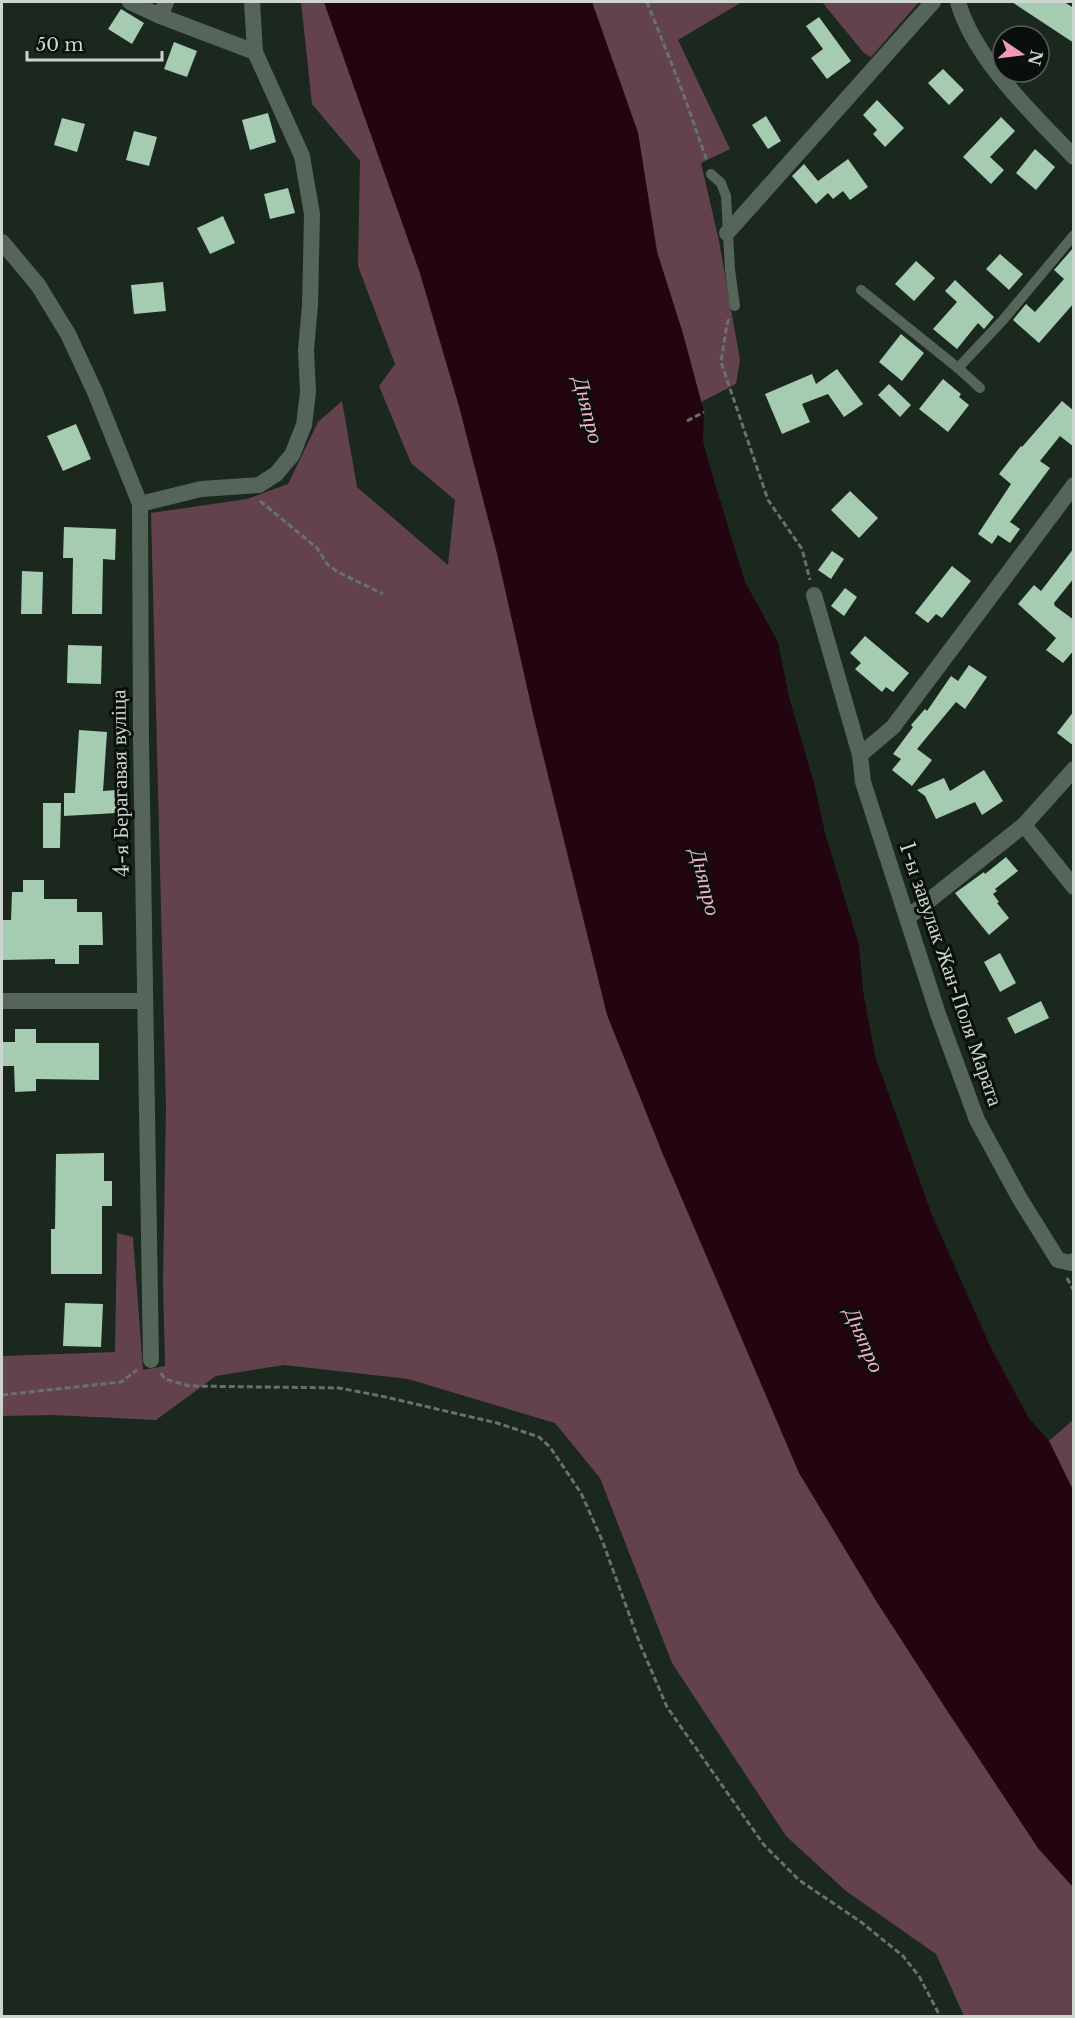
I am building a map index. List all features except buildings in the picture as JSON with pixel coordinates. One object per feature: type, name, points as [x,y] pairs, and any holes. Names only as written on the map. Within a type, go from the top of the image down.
[{"type":"street","points":[[130,2],[163,9],[255,52]]},
{"type":"street","points":[[140,504],[201,489],[259,484],[276,474],[292,455],[304,426],[309,392],[306,350],[310,305],[312,214],[302,156],[255,52],[252,2]]},
{"type":"street","points":[[727,233],[933,2]]},
{"type":"street","points":[[958,2],[974,37],[1002,81],[1074,158]]},
{"type":"street","name":"4-я Берагавая вуліца","points":[[2,242],[38,285],[68,334],[95,392],[140,504],[141,739],[152,1360]]},
{"type":"street","points":[[860,755],[893,727],[1074,485]]},
{"type":"street","name":"1-ы завулак Жан-Поля Марата","points":[[814,595],[860,755],[863,782],[938,1014],[977,1120],[1020,1199],[1066,1261]]},
{"type":"street","points":[[907,918],[1024,825],[1074,769]]},
{"type":"street","points":[[1024,825],[1074,887]]},
{"type":"street","points":[[2,1001],[145,1001]]},
{"type":"lane","points":[[711,174],[721,183],[726,196],[727,233],[735,306]]},
{"type":"lane","points":[[958,368],[1003,320],[1074,235]]},
{"type":"lane","points":[[861,290],[980,388]]},
{"type":"path","points":[[647,2],[682,90],[711,174]]},
{"type":"path","points":[[735,306],[727,324],[722,362],[768,500],[802,549],[814,595]]},
{"type":"path","points":[[687,421],[704,412]]},
{"type":"path","points":[[242,487],[317,548],[327,564],[338,572],[383,594]]},
{"type":"path","points":[[2,1395],[122,1382],[152,1360],[165,1379],[189,1386],[339,1388],[496,1423],[539,1437],[550,1447],[581,1493],[602,1540],[640,1644],[667,1707],[764,1845],[799,1880],[861,1922],[903,1956],[919,1976],[940,2016]]},
{"type":"shaded area","points":[[301,2],[324,2],[420,273],[459,406],[497,553],[534,718],[580,904],[662,1152],[737,1324],[875,1599],[1038,1848],[1073,1887],[1073,2016],[964,2016],[936,1954],[846,1891],[786,1836],[672,1663],[600,1478],[555,1423],[408,1379],[284,1365],[216,1376],[156,1420],[54,1415],[2,1416],[2,1356],[115,1352],[117,1233],[133,1237],[143,1370],[165,1366],[163,1282],[166,1106],[151,513],[247,499],[288,484],[318,422],[342,401],[357,487],[448,565],[455,500],[411,463],[379,386],[395,364],[358,266],[360,161],[312,104]]},
{"type":"shaded area","points":[[592,2],[742,2],[678,40],[730,149],[701,163],[719,241],[740,360],[736,384],[701,402],[683,334],[657,252],[638,133]]},
{"type":"shaded area","points":[[822,2],[919,2],[871,57],[864,53]]},
{"type":"shaded area","points":[[1073,1420],[1073,1490],[1049,1441]]},
{"type":"water","name":"Дняпро","points":[[324,2],[592,2],[638,133],[657,252],[683,334],[704,412],[703,441],[712,474],[745,582],[778,642],[789,697],[815,787],[825,833],[859,945],[863,991],[875,1056],[932,1215],[990,1346],[1028,1417],[1049,1441],[1073,1490],[1073,1887],[1038,1848],[946,1709],[875,1599],[799,1473],[662,1152],[607,1015],[534,718],[497,553],[459,406],[420,273]]}]
